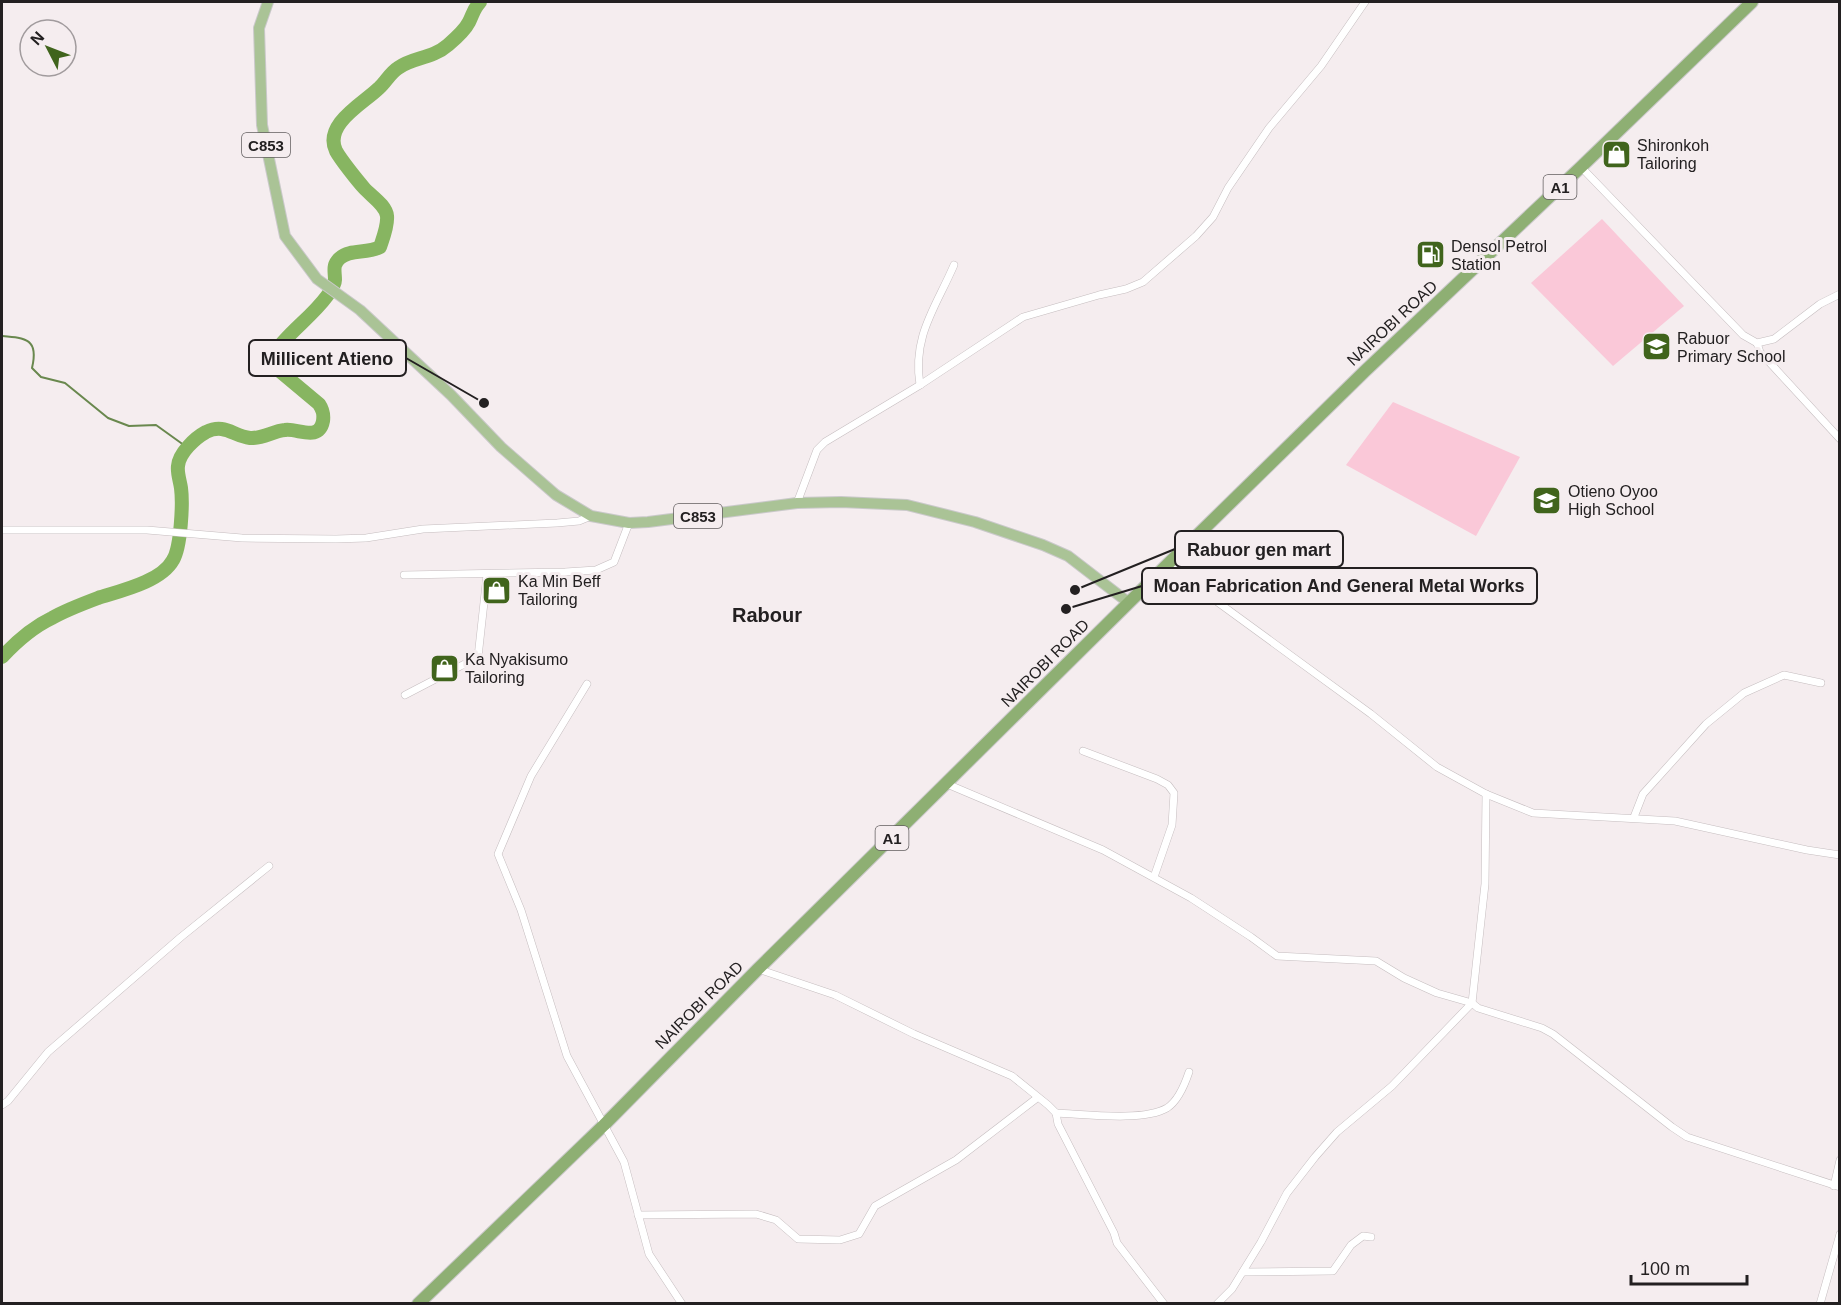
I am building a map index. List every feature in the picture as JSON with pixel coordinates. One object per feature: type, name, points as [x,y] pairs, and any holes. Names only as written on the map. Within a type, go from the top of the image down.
[{"type":"highway","name":"NAIROBI ROAD","points":[[418,1304],[604,1125],[758,969],[1365,371],[1752,2]]},
{"type":"main road","name":"C853","points":[[268,2],[259,28],[261,125],[285,236],[317,279],[360,310],[451,395],[501,447],[556,495],[591,516],[629,523],[797,503],[842,502],[907,505],[975,522],[1068,556],[1129,603]]},
{"type":"street","points":[[797,503],[817,450],[825,442],[920,385],[1023,317],[1099,295],[1126,290],[1143,282],[1196,236],[1213,217],[1228,188],[1269,128],[1321,66],[1365,2]]},
{"type":"street","points":[[1581,167],[1743,334],[1757,343],[1760,352],[1839,439]]},
{"type":"street","points":[[920,385],[917,366],[926,323],[954,265]]},
{"type":"street","points":[[1757,343],[1774,339],[1820,304],[1839,294]]},
{"type":"street","points":[[2,530],[126,530],[242,538],[336,539],[366,538],[423,529],[557,523],[579,521],[591,516]]},
{"type":"street","points":[[404,575],[487,575],[596,570],[614,562],[629,523]]},
{"type":"street","points":[[1172,560],[1201,590],[1371,714],[1437,767],[1486,794],[1533,813],[1675,821],[1839,855]]},
{"type":"street","points":[[405,695],[478,657],[487,575]]},
{"type":"street","points":[[1634,818],[1643,794],[1706,724],[1744,693],[1784,675],[1821,683]]},
{"type":"street","points":[[587,684],[531,776],[498,855],[521,910],[567,1056],[624,1162],[650,1254],[682,1304]]},
{"type":"street","points":[[1083,751],[1156,779],[1168,785],[1174,793],[1172,825],[1154,877]]},
{"type":"street","points":[[947,784],[1103,850],[1191,898],[1277,956],[1376,961],[1404,978],[1437,993],[1472,1003],[1478,1008],[1553,1034],[1687,1137],[1837,1186],[1839,1160]]},
{"type":"street","points":[[1217,1304],[1232,1290],[1287,1193],[1315,1157],[1337,1132],[1392,1086],[1472,1003],[1485,884],[1486,794]]},
{"type":"street","points":[[2,1105],[8,1101],[48,1052],[269,866]]},
{"type":"street","points":[[758,969],[835,994],[914,1034],[1012,1076],[1048,1105],[1056,1113],[1058,1124],[1117,1243],[1164,1304]]},
{"type":"street","points":[[1056,1113],[1128,1116],[1168,1107],[1185,1085],[1189,1072]]},
{"type":"street","points":[[638,1215],[756,1214],[776,1220],[798,1239],[840,1240],[859,1234],[875,1206],[956,1160],[1037,1098]]},
{"type":"street","points":[[1820,1304],[1839,1234]]},
{"type":"street","points":[[1243,1272],[1333,1271],[1352,1245],[1363,1236],[1371,1236]]},
{"type":"shaded area","points":[[1602,219],[1684,306],[1613,366],[1531,283]]},
{"type":"shaded area","points":[[1393,402],[1520,457],[1476,536],[1346,465]]},
{"type":"waterway","points":[[2,657],[25,635],[63,612],[139,585],[167,568],[176,554],[180,535],[182,504],[179,461],[188,446],[206,432],[224,429],[244,437],[254,438],[285,430],[313,433],[321,427],[323,414],[319,404],[276,368],[272,356],[330,293],[335,282],[337,261],[349,253],[380,247],[387,220],[384,208],[361,184],[336,151],[335,132],[347,115],[379,88],[395,70],[404,64],[442,50],[454,40],[467,25],[480,2]]},
{"type":"waterway","points":[[2,336],[24,339],[29,342],[34,351],[32,368],[41,377],[65,383],[108,418],[129,426],[156,425],[188,448]]},
{"type":"place","name":"Shironkoh Tailoring","points":[[1616,154]]},
{"type":"place","name":"Densol Petrol Station","points":[[1430,255]]},
{"type":"place","name":"Rabuor Primary School","points":[[1656,347]]},
{"type":"place","name":"Millicent Atieno","points":[[484,403]]},
{"type":"place","name":"Otieno Oyoo High School","points":[[1547,500]]},
{"type":"place","name":"Ka Min Beff Tailoring","points":[[497,590]]},
{"type":"place","name":"Rabuor gen mart","points":[[1075,590]]},
{"type":"place","name":"Moan Fabrication And General Metal Works","points":[[1066,609]]},
{"type":"place","name":"Ka Nyakisumo Tailoring","points":[[444,668]]},
{"type":"district","name":"Rabour","points":[[767,615]]}]
